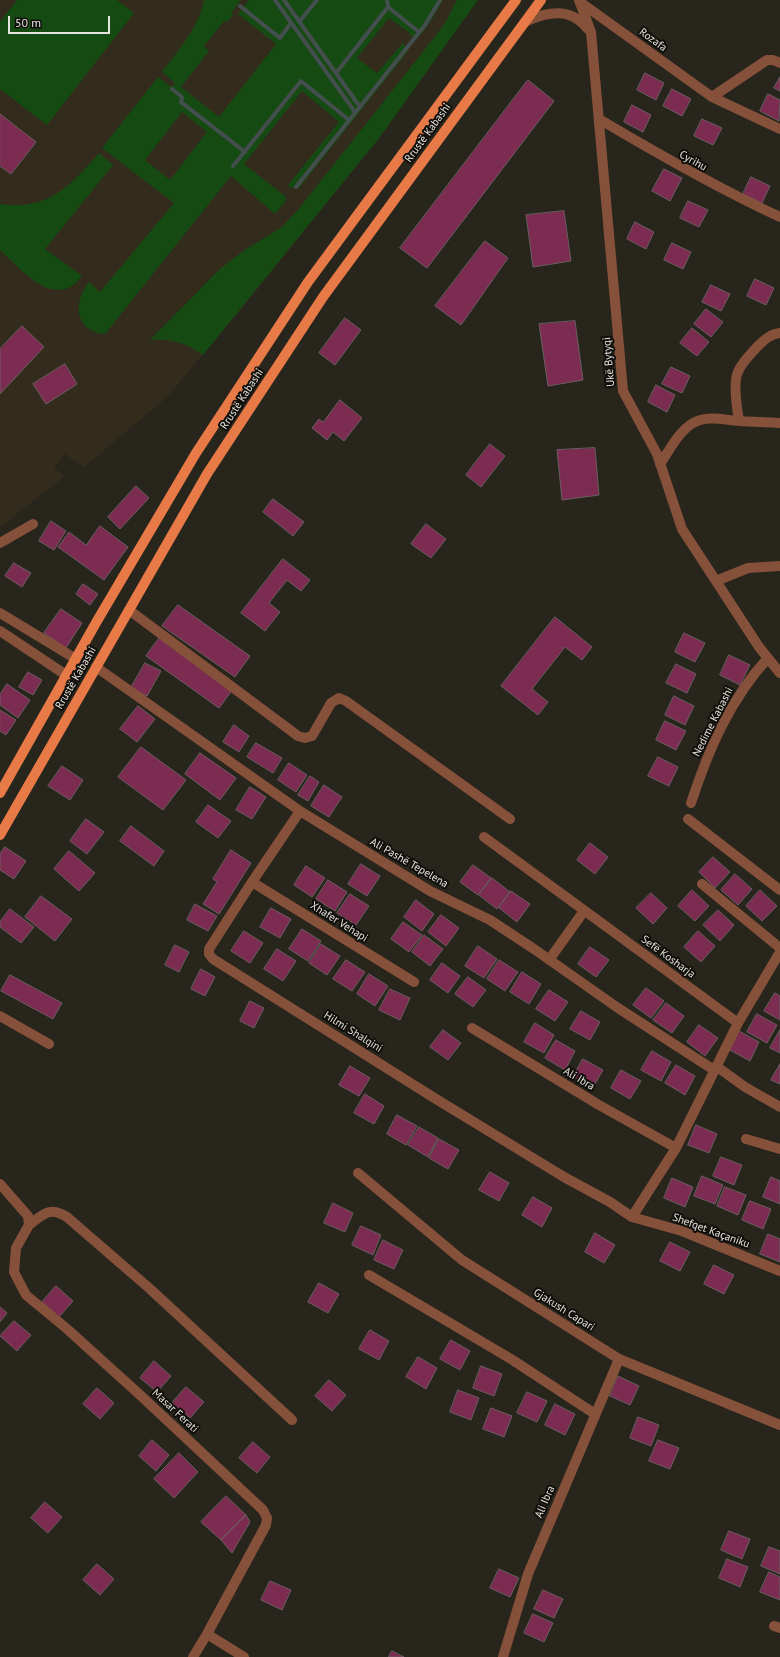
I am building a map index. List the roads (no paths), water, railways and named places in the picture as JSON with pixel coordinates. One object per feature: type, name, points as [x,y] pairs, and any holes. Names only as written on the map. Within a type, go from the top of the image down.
[{"type":"main road","name":"Rrustë Kabashi","points":[[0,793],[66,676],[196,453],[308,282],[516,0]]},
{"type":"main road","name":"Rrustë Kabashi","points":[[0,836],[207,474],[323,297],[541,0]]},
{"type":"street","name":"Ukë Bytyqi","points":[[580,1],[591,32],[623,391],[657,454],[682,529],[768,658],[780,673]]},
{"type":"street","name":"Rozafa","points":[[580,1],[712,97],[780,129]]},
{"type":"street","points":[[525,22],[541,14],[568,14],[577,18],[591,32]]},
{"type":"street","points":[[712,97],[767,60],[774,60],[780,64]]},
{"type":"street","name":"Cyrihu","points":[[599,119],[680,168],[735,197],[780,217]]},
{"type":"street","points":[[738,421],[736,393],[737,372],[744,361],[763,341],[780,332]]},
{"type":"street","points":[[660,464],[673,445],[693,423],[705,419],[715,418],[738,421],[780,423]]},
{"type":"street","points":[[0,543],[33,524]]},
{"type":"street","points":[[716,581],[748,568],[779,565]]},
{"type":"street","points":[[129,610],[298,736],[305,738],[312,736],[331,703],[339,698],[353,706],[510,819]]},
{"type":"street","points":[[0,613],[76,659]]},
{"type":"street","points":[[0,631],[66,676]]},
{"type":"street","name":"Nedime Kabashi","points":[[691,803],[710,748],[744,688],[768,658]]},
{"type":"street","name":"Ali Pashë Tepelena","points":[[96,667],[300,811],[430,891],[490,920],[618,1008],[780,1107]]},
{"type":"street","name":"Hilmi Shalqini","points":[[300,811],[209,949],[209,954],[213,958],[436,1099],[564,1177],[610,1202],[632,1217]]},
{"type":"street","points":[[688,819],[780,890]]},
{"type":"street","name":"Sefë Kosharja","points":[[484,837],[738,1023]]},
{"type":"street","name":"Xhafer Vehapi","points":[[252,882],[414,982]]},
{"type":"street","points":[[702,884],[780,948]]},
{"type":"street","points":[[549,960],[584,911]]},
{"type":"street","points":[[632,1217],[676,1148],[738,1023],[780,952]]},
{"type":"street","points":[[0,1016],[49,1044]]},
{"type":"street","name":"Ali Ibra","points":[[472,1028],[599,1105],[676,1148]]},
{"type":"street","points":[[746,1139],[780,1149]]},
{"type":"street","name":"Gjakush Capari","points":[[358,1173],[462,1260],[619,1359],[780,1426]]},
{"type":"street","points":[[0,1184],[27,1214],[29,1225],[49,1211],[57,1211],[67,1217],[149,1288],[292,1420]]},
{"type":"street","name":"Shefqet Kaçaniku","points":[[632,1217],[682,1231],[780,1270]]},
{"type":"street","name":"Masar Ferati","points":[[29,1225],[16,1248],[14,1272],[26,1295],[66,1328],[139,1394],[263,1510],[267,1518],[266,1526],[207,1634]]},
{"type":"street","points":[[369,1275],[511,1359],[595,1414]]},
{"type":"street","name":"Ali Ibra","points":[[502,1657],[528,1574],[619,1359]]},
{"type":"street","points":[[193,1657],[207,1634],[244,1657]]},
{"type":"waterway","points":[[275,0],[355,112]]},
{"type":"waterway","points":[[284,0],[360,107]]},
{"type":"waterway","points":[[299,22],[317,0]]},
{"type":"waterway","points":[[387,0],[388,7],[419,32]]},
{"type":"waterway","points":[[296,187],[425,25],[440,0]]},
{"type":"waterway","points":[[240,6],[280,38],[291,23]]},
{"type":"waterway","points":[[336,73],[388,7]]},
{"type":"waterway","points":[[233,166],[301,81],[349,120]]},
{"type":"waterway","points":[[172,89],[182,97],[181,102],[245,152]]}]
